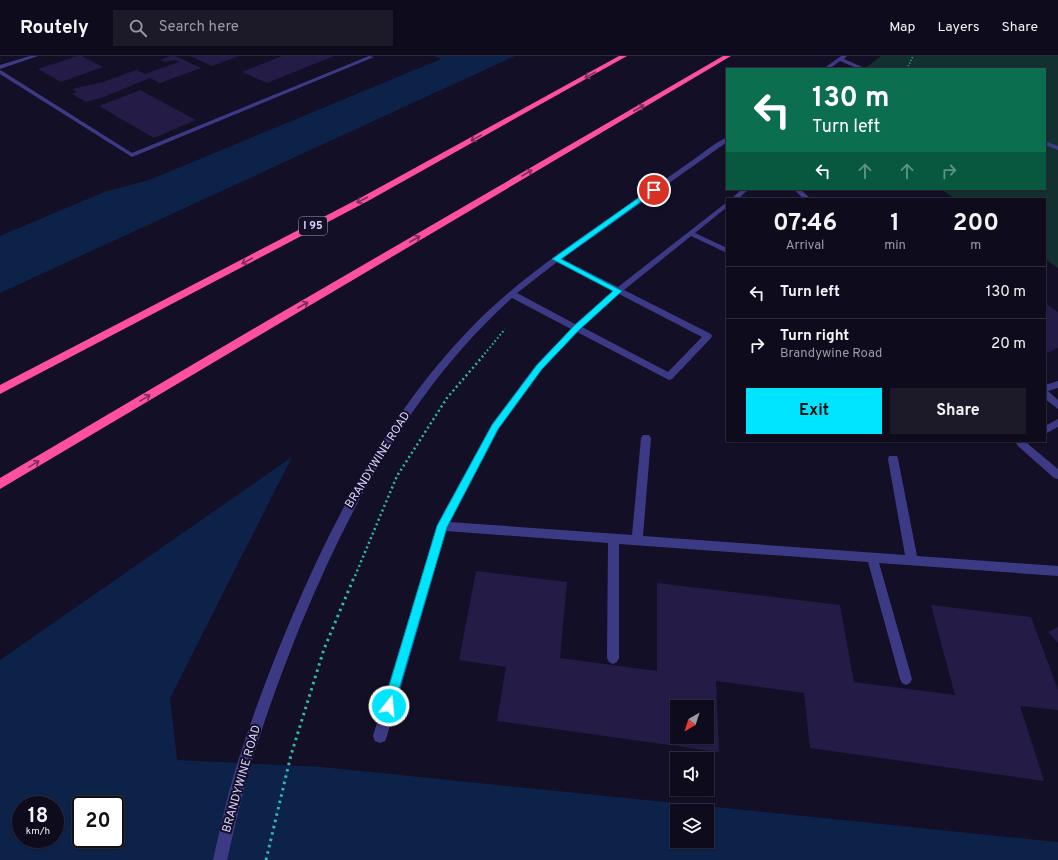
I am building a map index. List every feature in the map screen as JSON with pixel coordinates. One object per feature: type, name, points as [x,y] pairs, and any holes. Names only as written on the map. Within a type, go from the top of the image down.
[{"type":"highway","name":"I 95","points":[[0,390],[365,199],[624,56]]},
{"type":"highway","points":[[0,484],[276,320],[728,56]]},
{"type":"street","points":[[0,67],[35,56]]},
{"type":"street","points":[[0,72],[132,155],[370,57],[368,56]]},
{"type":"street","points":[[827,68],[842,58],[862,68]]},
{"type":"street","name":"BRANDYWINE ROAD","points":[[220,860],[246,758],[276,672],[313,578],[351,501],[390,437],[429,383],[467,337],[512,294],[556,259],[726,140]]},
{"type":"street","points":[[1046,143],[1058,148]]},
{"type":"street","points":[[735,198],[745,190]]},
{"type":"street","points":[[797,190],[807,198]]},
{"type":"street","points":[[380,736],[442,526],[495,427],[539,367],[576,328],[618,291],[726,205]]},
{"type":"street","points":[[690,233],[726,251]]},
{"type":"street","points":[[512,294],[669,377],[708,336],[556,259]]},
{"type":"street","points":[[1046,390],[1058,384]]},
{"type":"street","points":[[1046,395],[1058,405]]},
{"type":"street","points":[[1046,429],[1058,423]]},
{"type":"street","points":[[637,540],[646,438]]},
{"type":"street","points":[[1023,442],[1021,443],[1058,475]]},
{"type":"street","points":[[893,459],[912,560]]},
{"type":"street","points":[[442,526],[1058,571]]},
{"type":"street","points":[[613,658],[614,539]]},
{"type":"street","points":[[872,557],[906,679]]},
{"type":"path","points":[[907,68],[913,56]]},
{"type":"path","points":[[266,860],[291,756],[324,649],[396,476],[447,398],[508,326]]},
{"type":"green space","points":[[881,56],[1058,56],[1058,268],[1046,260],[1046,198],[954,198],[942,190],[1046,190],[1046,68],[865,68]]},
{"type":"water","points":[[434,56],[515,56],[0,293],[0,236],[104,192],[149,180],[441,59]]},
{"type":"water","points":[[292,457],[170,698],[177,760],[322,767],[685,804],[670,804],[670,848],[714,848],[714,807],[1058,842],[1058,860],[0,860],[0,660]]},
{"type":"building","points":[[77,56],[82,56],[103,67],[61,82],[38,69]]},
{"type":"building","points":[[170,56],[176,56],[201,68],[160,83],[150,78],[101,98],[86,102],[72,94],[77,92],[72,89],[103,82],[136,70],[145,74],[179,62],[175,60],[165,62],[160,60]]},
{"type":"building","points":[[190,56],[239,56],[212,66]]},
{"type":"building","points":[[282,56],[334,56],[267,83],[242,72]]},
{"type":"building","points":[[140,90],[196,120],[154,138],[99,106]]},
{"type":"building","points":[[1046,304],[1058,312],[1058,348],[1046,354]]},
{"type":"building","points":[[476,571],[567,582],[560,658],[657,671],[657,583],[840,605],[854,682],[955,695],[931,605],[1031,617],[1058,690],[1058,710],[1020,706],[1044,781],[810,748],[804,693],[716,681],[719,752],[497,721],[506,667],[459,660]]},
{"type":"building","points":[[1058,627],[1058,643],[1048,632]]},
{"type":"route","points":[[389,706],[442,526],[495,427],[539,367],[576,328],[618,291],[556,259],[654,190]]}]
